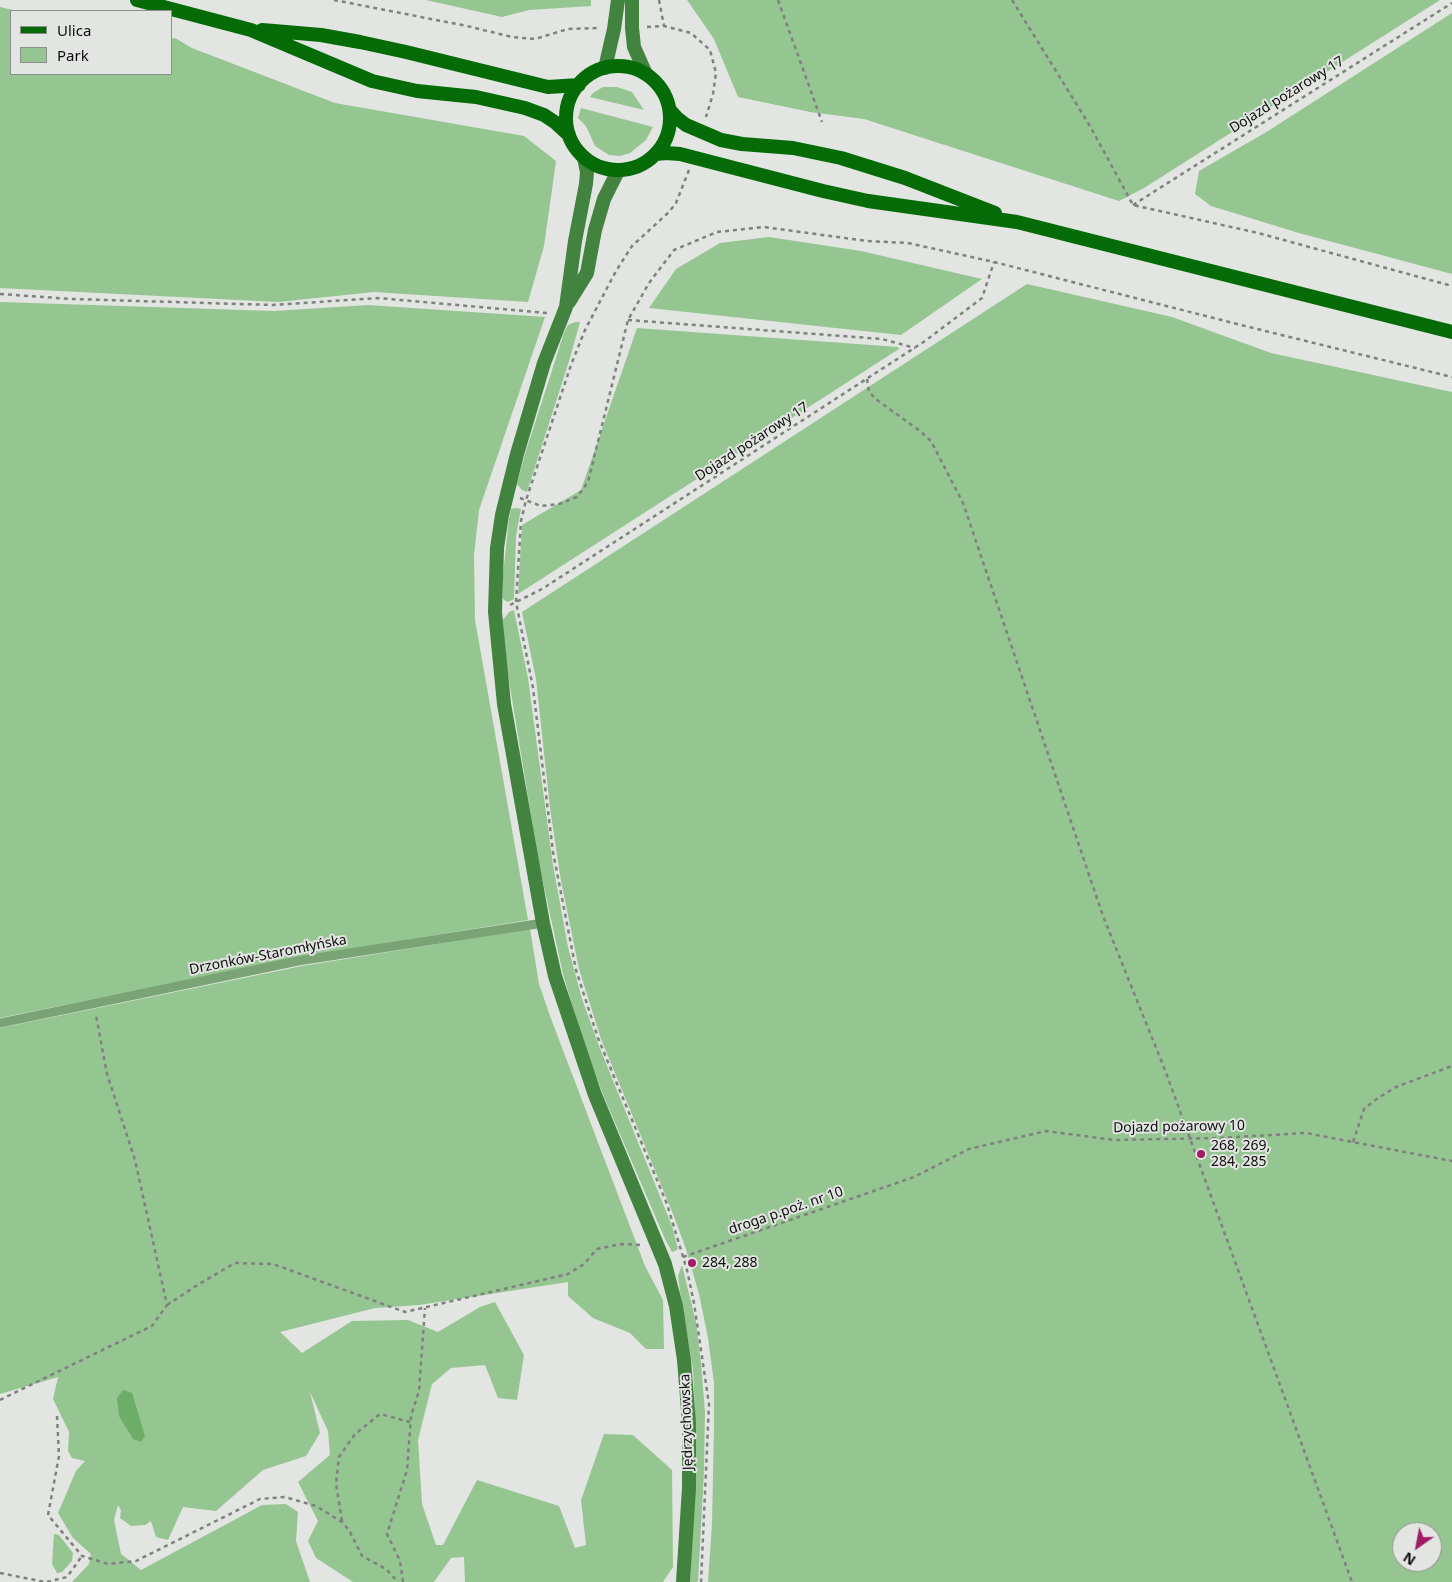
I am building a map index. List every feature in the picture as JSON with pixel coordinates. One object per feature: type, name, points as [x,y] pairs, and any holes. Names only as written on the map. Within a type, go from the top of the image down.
[{"type":"main road","points":[[137,0],[251,30],[372,81],[417,91],[476,97],[526,108],[550,119],[569,135]]},
{"type":"main road","points":[[605,68],[614,29],[618,0]]},
{"type":"main road","points":[[632,0],[634,47],[646,74]]},
{"type":"main road","points":[[251,30],[320,35],[360,42],[548,87],[579,85]]},
{"type":"main road","points":[[670,110],[668,133],[656,154],[645,163],[632,169],[618,171],[595,165],[584,158],[575,147],[569,135],[566,118],[567,107],[579,85],[590,74],[605,68],[622,66],[633,68],[646,74],[657,84],[665,96],[670,110],[677,118],[686,125],[721,140],[742,144],[793,148],[841,158],[930,187],[1017,222]]},
{"type":"main road","points":[[656,154],[673,153],[868,201],[1017,222],[1452,332]]},
{"type":"main road","points":[[565,311],[575,241],[586,184],[587,172],[584,158]]},
{"type":"main road","points":[[565,311],[587,272],[595,230],[604,199],[618,171]]},
{"type":"main road","name":"Jędrzychowska","points":[[565,311],[544,364],[507,492],[497,548],[495,612],[504,704],[543,923],[555,976],[595,1095],[659,1246],[676,1306],[689,1423],[689,1488],[683,1582]]},
{"type":"lane","name":"Drzonków-Staromłyńska","points":[[0,1023],[298,961],[543,923]]},
{"type":"path","points":[[334,0],[467,26],[512,37],[534,39],[568,28],[614,29]]},
{"type":"path","points":[[659,0],[664,26]]},
{"type":"path","points":[[778,0],[822,122]]},
{"type":"path","points":[[1012,0],[1090,126],[1133,205],[1258,233],[1452,286]]},
{"type":"path","name":"Dojazd pożarowy 17","points":[[1133,205],[1452,3]]},
{"type":"path","points":[[632,28],[664,26],[691,33],[710,50],[716,73],[713,94],[701,131]]},
{"type":"path","points":[[693,158],[676,203],[669,212],[632,246],[616,272],[586,330],[571,365],[526,500],[519,534],[516,602],[533,688],[558,880],[576,970],[598,1038],[667,1204],[689,1277],[700,1336],[709,1404],[701,1582]]},
{"type":"path","points":[[507,492],[541,506],[559,504],[577,497],[588,482],[628,320],[649,283],[674,250],[717,232],[764,227],[867,241],[908,243],[994,262],[1452,377]]},
{"type":"path","name":"Dojazd pożarowy 17","points":[[495,612],[550,584],[915,348],[982,298],[994,262]]},
{"type":"path","points":[[0,294],[72,299],[273,305],[378,298],[565,311]]},
{"type":"path","points":[[628,320],[882,339],[915,348]]},
{"type":"path","points":[[867,379],[869,392],[877,400],[920,430],[931,441],[963,503],[1103,916],[1165,1070],[1352,1582]]},
{"type":"path","points":[[93,1004],[107,1074],[135,1160],[167,1305]]},
{"type":"path","points":[[1353,1142],[1364,1109],[1378,1098],[1396,1087],[1452,1066]]},
{"type":"path","name":"Dojazd pożarowy 10","points":[[914,1177],[969,1149],[1046,1132],[1114,1140],[1306,1133],[1452,1162]]},
{"type":"path","name":"droga p.poż. nr 10","points":[[683,1257],[914,1177]]},
{"type":"path","points":[[0,1400],[152,1326],[167,1305],[235,1263],[272,1264],[405,1312],[484,1292],[568,1274],[584,1264],[597,1249],[622,1244],[659,1246]]},
{"type":"path","points":[[404,1582],[400,1561],[387,1534],[407,1470],[411,1416],[420,1392],[425,1308]]},
{"type":"path","points":[[342,1522],[336,1484],[339,1457],[355,1434],[380,1414],[410,1422]]},
{"type":"path","points":[[57,1416],[58,1456],[48,1515],[82,1556],[108,1564],[136,1560],[260,1499],[285,1497],[316,1506],[342,1522],[349,1530],[362,1556],[386,1569],[398,1582]]},
{"type":"path","points":[[0,1573],[46,1582],[67,1577],[82,1556]]},
{"type":"green space","points":[[426,0],[591,0],[591,6],[529,10],[502,17]]},
{"type":"green space","points":[[687,0],[1440,0],[1144,188],[1119,201],[864,119],[810,112],[738,97],[714,39]]},
{"type":"green space","points":[[0,7],[13,10],[10,10],[10,75],[172,75],[172,39],[175,38],[192,48],[335,103],[524,136],[556,161],[544,246],[528,302],[374,292],[278,302],[0,288]]},
{"type":"green space","points":[[1452,13],[1452,274],[1299,233],[1211,206],[1195,194],[1199,171],[1268,131]]},
{"type":"green space","points":[[603,87],[617,87],[632,92],[644,110],[590,97]]},
{"type":"green space","points":[[581,108],[653,127],[646,140],[630,153],[620,156],[609,155],[595,146],[586,126],[578,118]]},
{"type":"green space","points":[[769,237],[861,251],[982,279],[901,335],[649,308],[676,269],[720,243]]},
{"type":"green space","points":[[1027,284],[1172,317],[1271,353],[1452,392],[1452,1582],[708,1582],[712,1524],[714,1383],[708,1338],[699,1294],[686,1249],[601,1039],[579,969],[561,881],[550,808],[536,679],[522,612]]},
{"type":"green space","points":[[0,302],[274,311],[368,305],[545,317],[479,510],[474,555],[475,620],[528,920],[300,957],[0,1018]]},
{"type":"green space","points":[[580,322],[527,492],[522,490],[517,484],[525,454],[564,333],[568,325]]},
{"type":"green space","points":[[637,328],[898,347],[899,349],[518,594],[522,525],[581,490]]},
{"type":"green space","points":[[511,509],[521,509],[516,536],[514,599],[508,602],[503,598],[503,574],[509,519]]},
{"type":"green space","points":[[514,610],[528,678],[553,865],[568,947],[582,999],[599,1046],[672,1226],[678,1249],[672,1252],[604,1097],[583,1041],[563,974],[539,864],[506,662],[503,620],[509,612]]},
{"type":"green space","points":[[530,929],[539,984],[550,1016],[645,1266],[663,1300],[664,1349],[646,1349],[630,1333],[593,1318],[568,1296],[568,1282],[419,1305],[375,1308],[280,1332],[302,1353],[352,1321],[408,1320],[438,1332],[480,1307],[495,1302],[524,1355],[517,1400],[498,1398],[485,1365],[451,1368],[432,1384],[418,1440],[422,1504],[436,1545],[443,1545],[477,1480],[559,1506],[575,1548],[586,1545],[581,1500],[604,1434],[633,1435],[672,1470],[673,1567],[663,1582],[465,1582],[464,1557],[451,1558],[434,1582],[353,1582],[316,1558],[308,1541],[318,1521],[298,1482],[330,1455],[328,1431],[310,1392],[320,1433],[306,1456],[263,1470],[216,1511],[183,1507],[168,1540],[156,1537],[151,1521],[145,1525],[131,1526],[120,1518],[121,1510],[118,1505],[114,1520],[121,1554],[141,1570],[262,1505],[286,1504],[298,1512],[296,1541],[310,1582],[72,1582],[89,1564],[91,1554],[73,1538],[58,1513],[76,1471],[85,1461],[72,1458],[68,1451],[69,1432],[53,1399],[58,1377],[0,1394],[0,1028],[302,966]]},
{"type":"green space","points":[[682,1265],[696,1322],[705,1412],[698,1582],[690,1582],[695,1409],[693,1370],[678,1276]]},
{"type":"green space","points":[[54,1534],[59,1535],[73,1553],[72,1561],[62,1572],[57,1573],[52,1564]]},
{"type":"shaded area","points":[[123,1390],[132,1393],[145,1436],[141,1442],[133,1439],[119,1416],[117,1398]]},
{"type":"place","name":"268, 269, 284, 285","points":[[1201,1154]]},
{"type":"place","name":"284, 288","points":[[692,1263]]}]
